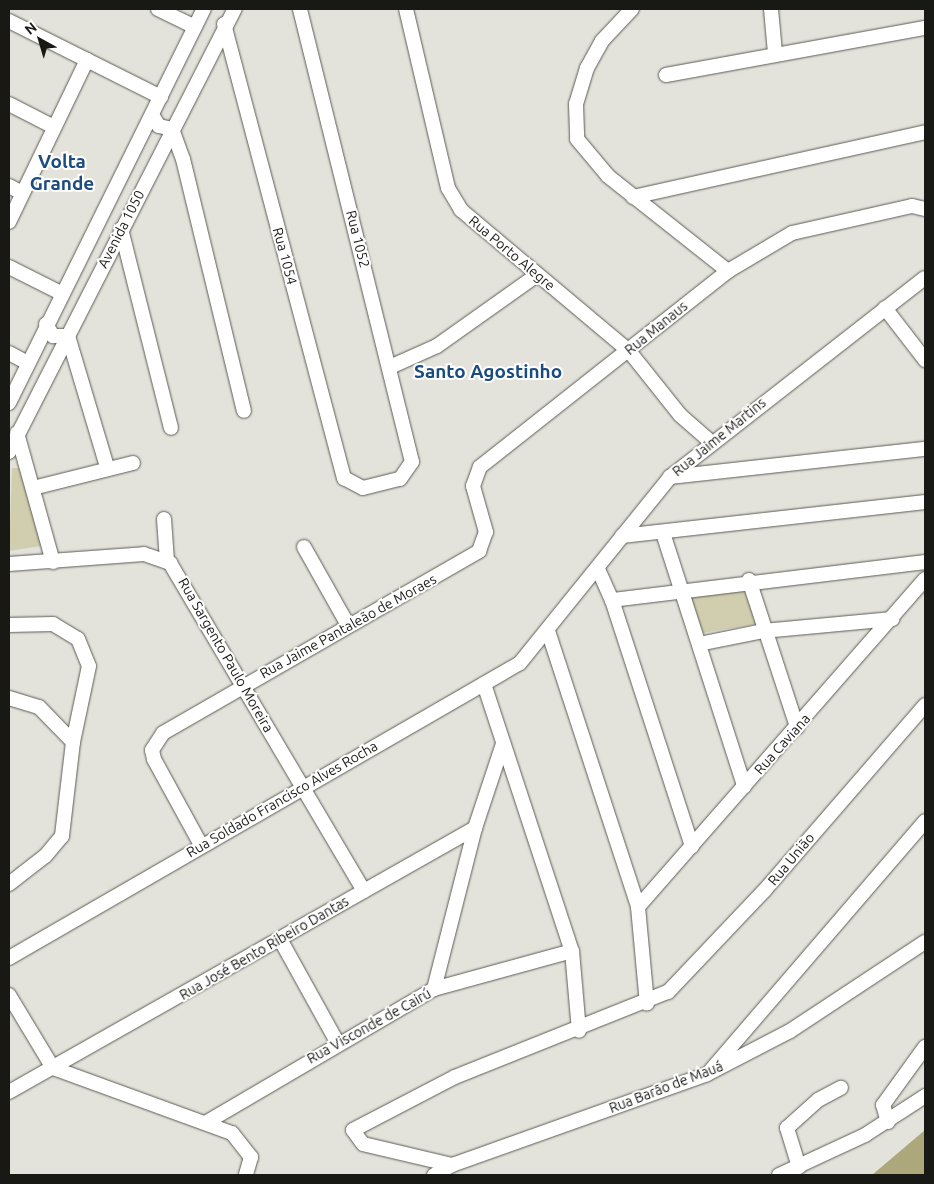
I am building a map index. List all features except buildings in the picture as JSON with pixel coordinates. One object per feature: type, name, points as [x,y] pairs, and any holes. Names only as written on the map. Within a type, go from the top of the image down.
[{"type":"street","points":[[158,9],[195,27]]},
{"type":"street","name":"Avenida 1050","points":[[9,403],[61,292],[204,9]]},
{"type":"street","name":"Avenida 1050","points":[[9,452],[224,24],[235,9]]},
{"type":"street","name":"Rua 1052","points":[[300,9],[390,367],[410,469]]},
{"type":"street","name":"Rua Porto Alegre","points":[[406,9],[448,188],[478,227],[629,351],[680,415],[711,442]]},
{"type":"street","points":[[632,9],[602,41],[587,68],[573,122],[587,154],[633,197],[728,271]]},
{"type":"street","points":[[771,9],[775,52]]},
{"type":"street","points":[[9,21],[161,97]]},
{"type":"street","name":"Rua 1054","points":[[224,24],[344,478],[350,485],[363,488],[400,480],[410,469]]},
{"type":"street","points":[[666,75],[775,52],[925,28]]},
{"type":"street","points":[[9,222],[87,60]]},
{"type":"street","points":[[9,104],[54,127]]},
{"type":"street","points":[[152,115],[159,126],[172,129],[187,174],[244,411]]},
{"type":"street","points":[[633,197],[925,132]]},
{"type":"street","points":[[138,142],[150,142],[160,152]]},
{"type":"street","points":[[9,186],[22,193]]},
{"type":"street","name":"Rua Manaus","points":[[485,542],[486,532],[473,486],[480,466],[629,351],[728,271],[792,233],[912,206],[925,209]]},
{"type":"street","points":[[121,228],[171,428]]},
{"type":"street","points":[[9,267],[61,292]]},
{"type":"street","points":[[390,367],[437,346],[538,275]]},
{"type":"street","name":"Rua Jaime Martins","points":[[548,631],[670,477],[711,442],[925,278]]},
{"type":"street","points":[[885,308],[925,360]]},
{"type":"street","points":[[46,324],[53,336],[68,336],[106,468]]},
{"type":"street","points":[[34,349],[50,351],[55,360]]},
{"type":"street","points":[[9,353],[28,363]]},
{"type":"street","points":[[17,433],[54,562]]},
{"type":"street","points":[[670,477],[925,448]]},
{"type":"street","points":[[34,488],[106,468],[133,463]]},
{"type":"street","points":[[622,536],[663,533],[925,502]]},
{"type":"street","points":[[9,564],[144,554],[167,561],[164,519]]},
{"type":"street","points":[[663,533],[679,591],[699,644],[744,786]]},
{"type":"street","name":"Rua Jaime Pantaleão de Moraes","points":[[201,844],[152,750],[163,733],[244,684],[470,558],[485,542]]},
{"type":"street","points":[[304,547],[348,625]]},
{"type":"street","name":"Rua Sargento Paulo Moreira","points":[[167,561],[244,684],[364,891]]},
{"type":"street","points":[[612,600],[749,580],[925,562]]},
{"type":"street","points":[[598,569],[612,600],[692,846]]},
{"type":"street","name":"Rua Caviana","points":[[638,907],[798,727],[925,579]]},
{"type":"street","points":[[749,580],[763,631],[798,727]]},
{"type":"street","points":[[699,644],[763,631],[892,619]]},
{"type":"street","points":[[9,625],[53,624],[78,639],[89,666],[73,742],[62,836],[45,856],[9,884]]},
{"type":"street","points":[[548,631],[638,907],[647,1004]]},
{"type":"street","name":"Rua Soldado Francisco Alves Rocha","points":[[9,958],[201,844],[520,663],[548,631]]},
{"type":"street","points":[[484,684],[572,951],[580,1031]]},
{"type":"street","points":[[9,698],[39,707],[73,742]]},
{"type":"street","name":"Rua União","points":[[452,1164],[362,1144],[355,1138],[358,1124],[438,1085],[647,1004],[683,980],[925,705]]},
{"type":"street","points":[[434,989],[475,828],[503,744]]},
{"type":"street","points":[[707,1074],[925,820]]},
{"type":"street","name":"Rua José Bento Ribeiro Dantas","points":[[9,1092],[475,828]]},
{"type":"street","points":[[280,939],[337,1042]]},
{"type":"street","name":"Rua Barão de Mauá","points":[[434,1175],[452,1164],[707,1074],[790,1031],[922,942]]},
{"type":"street","name":"Rua Visconde de Cairú","points":[[207,1122],[337,1042],[434,989],[572,951]]},
{"type":"street","points":[[9,995],[53,1068],[207,1122],[245,1144],[251,1157],[246,1175]]},
{"type":"street","points":[[888,1122],[883,1105],[925,1047]]},
{"type":"street","points":[[799,1167],[787,1128],[818,1100],[841,1088]]},
{"type":"street","points":[[779,1175],[799,1167],[888,1122],[925,1096]]},
{"type":"shaded area","points":[[12,468],[24,468],[41,546],[9,551]]},
{"type":"shaded area","points":[[744,588],[756,624],[703,633],[691,597]]},
{"type":"shaded area","points":[[925,1130],[925,1175],[872,1175]]},
{"type":"district","name":"Volta Grande","points":[[62,173]]},
{"type":"district","name":"Santo Agostinho","points":[[488,372]]}]
